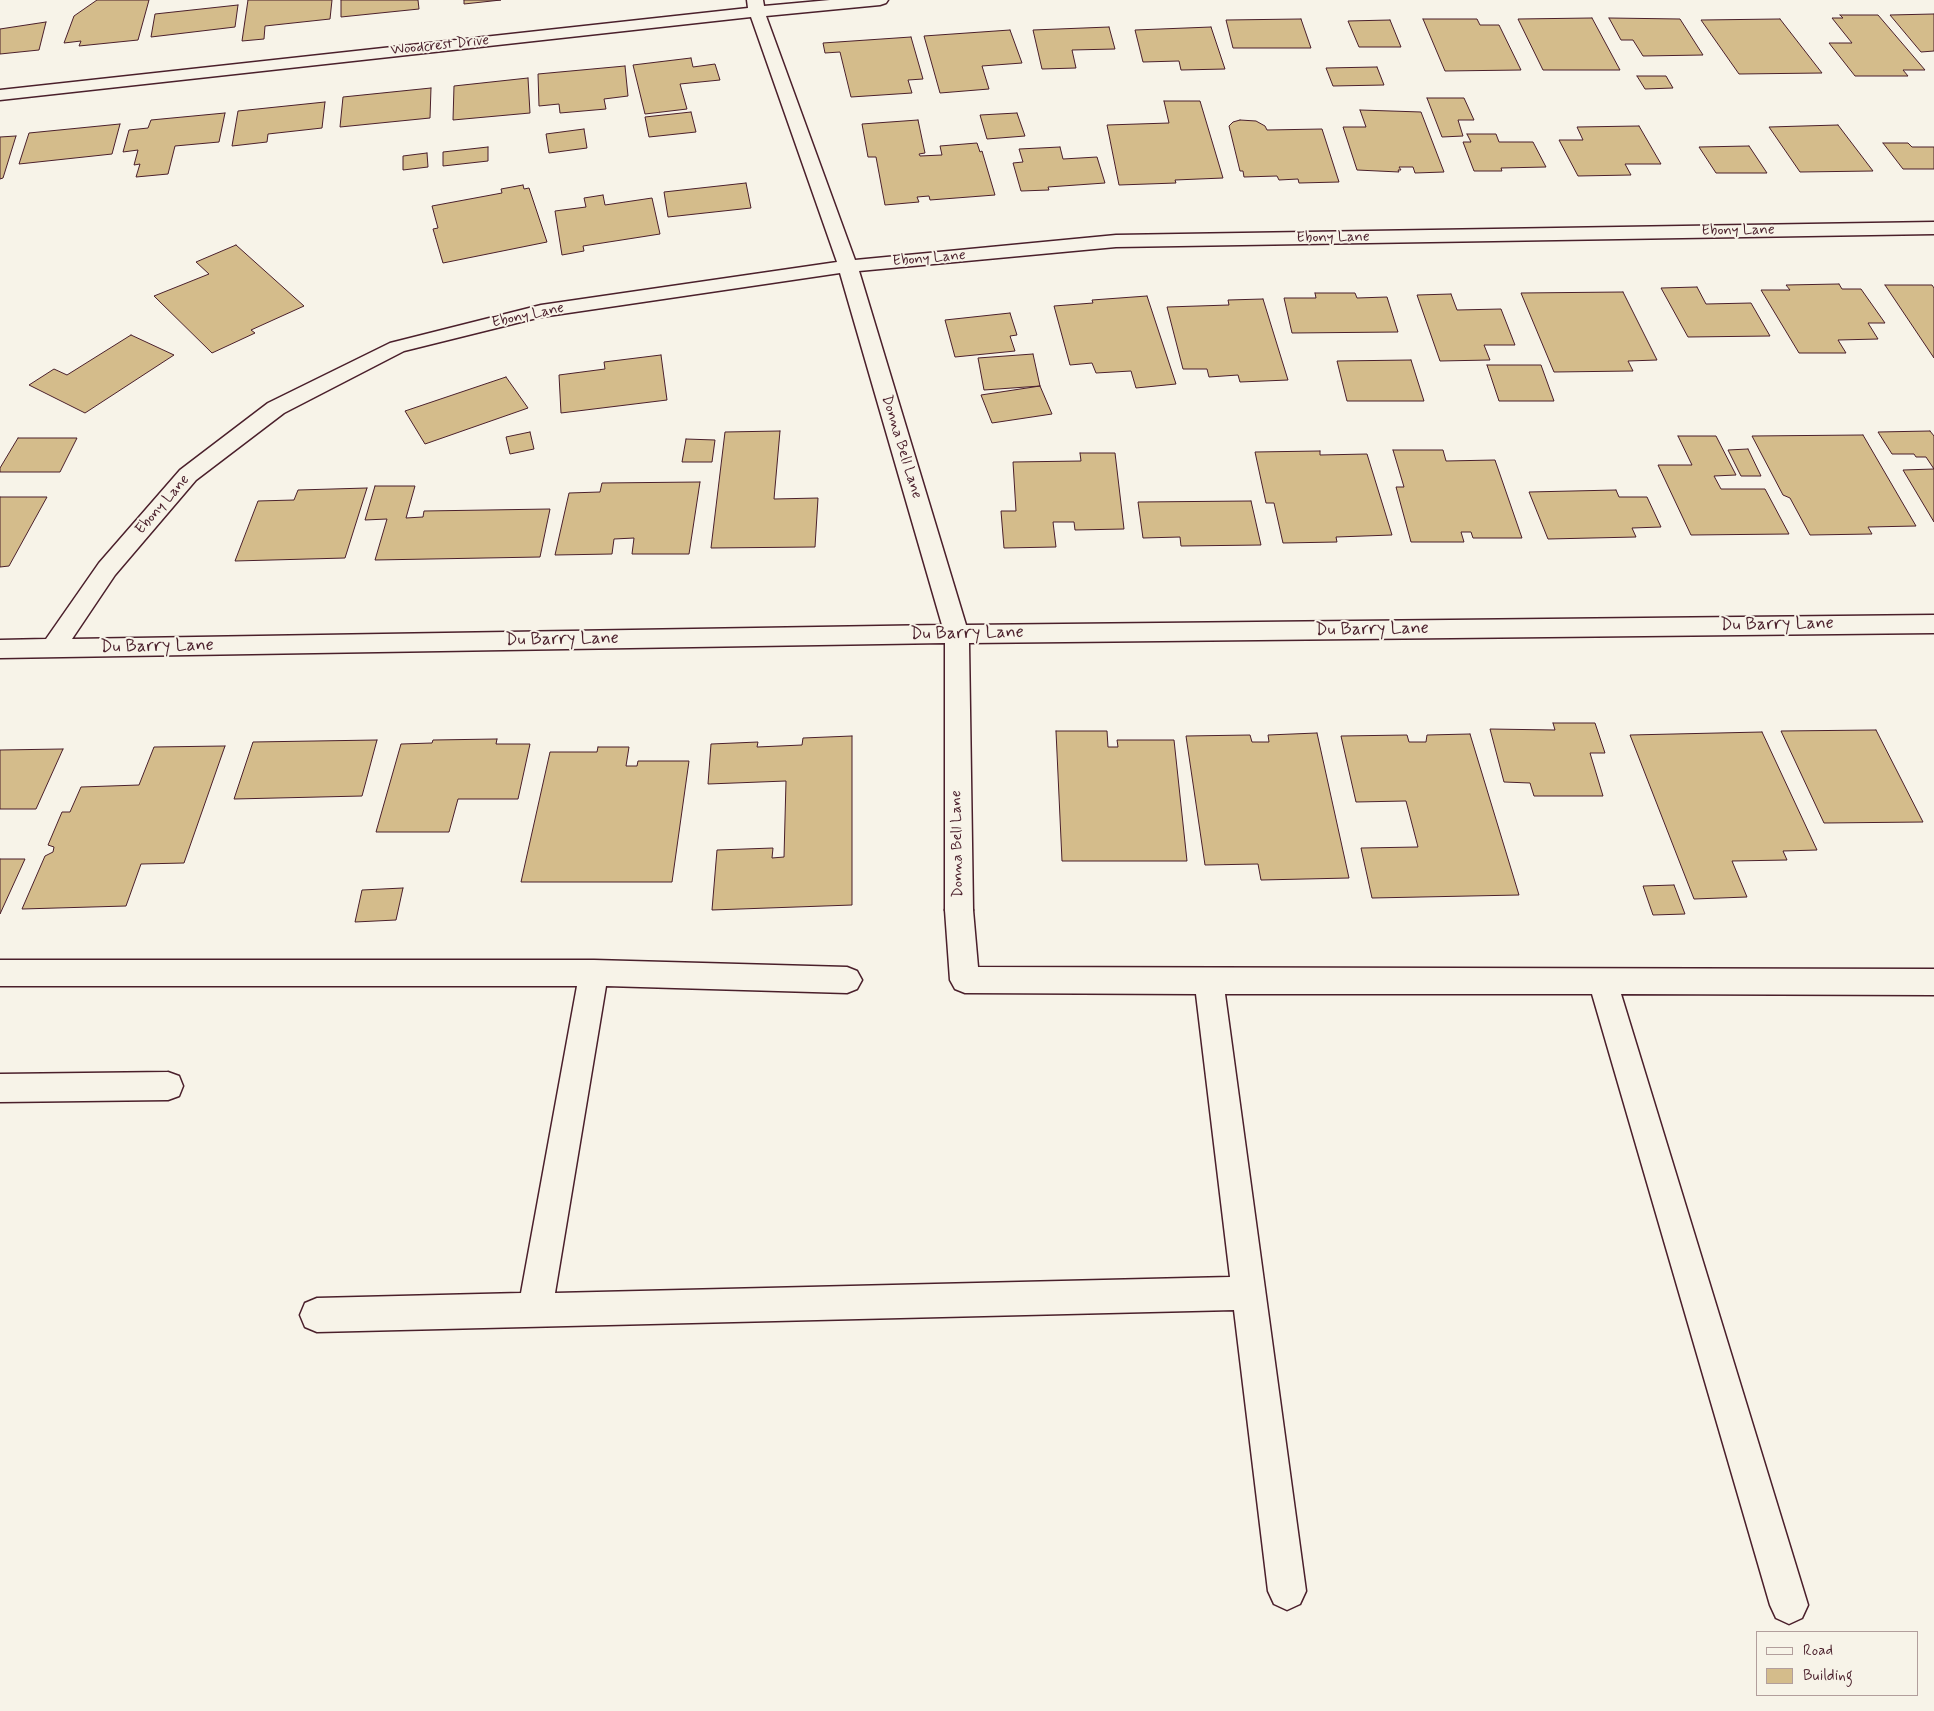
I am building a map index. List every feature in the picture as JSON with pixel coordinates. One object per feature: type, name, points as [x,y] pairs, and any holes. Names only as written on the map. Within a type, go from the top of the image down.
[{"type":"street","name":"Woodcrest Drive","points":[[0,95],[756,6],[880,0]]},
{"type":"street","name":"Donna Bell Lane","points":[[756,6],[848,266],[957,634],[959,910],[965,980],[1208,981]]},
{"type":"street","name":"Ebony Lane","points":[[53,648],[107,569],[188,475],[276,408],[397,347],[541,311],[848,266],[1116,241],[1934,228]]},
{"type":"street","name":"Du Barry Lane","points":[[0,649],[957,634],[1934,624]]},
{"type":"street","points":[[0,972],[594,973],[847,980]]},
{"type":"street","points":[[535,1310],[594,973]]},
{"type":"street","points":[[1287,1591],[1208,981],[1934,982]]},
{"type":"street","points":[[1603,982],[1790,1606]]},
{"type":"street","points":[[0,1088],[168,1086]]},
{"type":"street","points":[[317,1315],[1248,1292]]},
{"type":"building","points":[[97,0],[149,0],[138,40],[79,46],[81,41],[64,43],[74,16]]},
{"type":"building","points":[[248,0],[332,0],[330,19],[265,26],[264,39],[242,41]]},
{"type":"building","points":[[341,0],[418,0],[419,9],[341,17]]},
{"type":"building","points":[[464,0],[501,0],[464,4]]},
{"type":"building","points":[[238,5],[235,27],[151,37],[155,14]]},
{"type":"building","points":[[1934,14],[1934,51],[1921,52],[1890,15]]},
{"type":"building","points":[[1840,15],[1878,15],[1925,70],[1903,70],[1908,76],[1855,76],[1829,43],[1852,43],[1832,18],[1843,18]]},
{"type":"building","points":[[1592,18],[1620,70],[1543,70],[1518,19]]},
{"type":"building","points":[[1609,18],[1680,19],[1703,55],[1643,56],[1633,40],[1621,40]]},
{"type":"building","points":[[1301,19],[1311,48],[1233,48],[1226,20]]},
{"type":"building","points":[[1423,19],[1477,19],[1480,25],[1499,25],[1521,70],[1445,71]]},
{"type":"building","points":[[1780,19],[1822,73],[1739,74],[1701,20]]},
{"type":"building","points":[[1390,20],[1401,47],[1359,47],[1348,21]]},
{"type":"building","points":[[46,22],[39,50],[0,54],[0,29]]},
{"type":"building","points":[[1109,27],[1115,49],[1072,50],[1076,68],[1042,69],[1033,30]]},
{"type":"building","points":[[1211,27],[1225,69],[1181,70],[1179,61],[1143,62],[1135,30]]},
{"type":"building","points":[[1010,30],[1022,63],[982,66],[989,89],[940,93],[924,36]]},
{"type":"building","points":[[911,37],[923,79],[908,80],[912,93],[851,97],[840,52],[825,53],[823,43]]},
{"type":"building","points":[[691,58],[693,67],[715,64],[720,80],[680,84],[687,109],[645,114],[633,65]]},
{"type":"building","points":[[625,66],[628,96],[604,99],[606,109],[560,113],[559,104],[539,106],[538,74]]},
{"type":"building","points":[[1377,67],[1384,85],[1333,86],[1326,68]]},
{"type":"building","points":[[1637,76],[1666,76],[1673,88],[1645,89]]},
{"type":"building","points":[[528,78],[530,113],[453,120],[454,86]]},
{"type":"building","points":[[431,88],[430,118],[340,127],[343,97]]},
{"type":"building","points":[[1427,98],[1464,98],[1474,120],[1458,120],[1463,136],[1442,137]]},
{"type":"building","points":[[1164,101],[1200,101],[1223,178],[1175,180],[1176,183],[1119,185],[1107,125],[1169,123]]},
{"type":"building","points":[[325,102],[322,128],[268,134],[267,142],[232,146],[238,111]]},
{"type":"building","points":[[1360,110],[1421,112],[1444,172],[1415,173],[1413,167],[1399,167],[1401,170],[1398,170],[1399,172],[1357,170],[1343,127],[1366,127]]},
{"type":"building","points":[[691,112],[696,132],[649,137],[645,117]]},
{"type":"building","points":[[225,113],[219,142],[175,146],[168,174],[136,177],[140,164],[134,165],[138,150],[123,152],[129,130],[148,128],[151,120]]},
{"type":"building","points":[[1017,113],[1025,136],[987,139],[980,115]]},
{"type":"building","points":[[918,120],[925,153],[919,154],[920,156],[942,155],[940,146],[977,143],[980,152],[982,151],[995,195],[930,200],[929,196],[917,197],[919,202],[885,205],[876,157],[868,157],[862,124]]},
{"type":"building","points":[[1240,120],[1256,121],[1265,126],[1267,130],[1322,129],[1339,182],[1299,183],[1298,179],[1279,180],[1277,176],[1244,177],[1243,171],[1240,171],[1229,126],[1233,122]]},
{"type":"building","points":[[120,124],[112,154],[19,164],[29,133]]},
{"type":"building","points":[[1838,125],[1873,171],[1800,172],[1769,127]]},
{"type":"building","points":[[1639,126],[1661,164],[1625,164],[1631,175],[1578,176],[1559,140],[1583,140],[1577,127]]},
{"type":"building","points":[[584,129],[587,148],[549,153],[546,134]]},
{"type":"building","points":[[1467,134],[1496,134],[1499,142],[1533,142],[1546,167],[1501,168],[1502,171],[1474,171],[1463,142],[1471,142]]},
{"type":"building","points":[[16,136],[3,178],[0,179],[0,137]]},
{"type":"building","points":[[1883,143],[1908,143],[1912,147],[1934,147],[1934,169],[1903,169]]},
{"type":"building","points":[[1749,146],[1767,173],[1716,173],[1699,147]]},
{"type":"building","points":[[488,147],[488,161],[443,166],[443,152]]},
{"type":"building","points":[[1060,147],[1063,159],[1097,157],[1105,183],[1048,187],[1049,190],[1021,191],[1013,163],[1023,162],[1019,149]]},
{"type":"building","points":[[427,153],[428,167],[403,170],[403,156]]},
{"type":"building","points":[[746,183],[751,208],[668,217],[664,192]]},
{"type":"building","points":[[523,185],[524,189],[529,188],[547,242],[443,263],[433,229],[438,228],[432,206],[502,193],[501,189]]},
{"type":"building","points":[[603,195],[605,205],[652,198],[660,234],[583,246],[584,251],[562,255],[555,211],[586,207],[584,198]]},
{"type":"building","points":[[236,245],[304,306],[251,330],[255,333],[212,353],[154,296],[209,274],[196,262]]},
{"type":"building","points":[[1839,284],[1842,289],[1861,289],[1885,323],[1868,323],[1878,339],[1838,340],[1846,353],[1799,353],[1761,290],[1790,290],[1786,285]]},
{"type":"building","points":[[1885,285],[1932,285],[1934,288],[1934,358]]},
{"type":"building","points":[[1697,287],[1706,304],[1751,303],[1770,336],[1688,337],[1661,288]]},
{"type":"building","points":[[1623,292],[1657,360],[1628,361],[1633,371],[1554,372],[1521,293]]},
{"type":"building","points":[[1315,293],[1355,293],[1357,298],[1387,297],[1398,332],[1292,333],[1284,298],[1316,298]]},
{"type":"building","points":[[1451,294],[1457,310],[1501,309],[1515,345],[1484,345],[1490,360],[1440,361],[1417,295]]},
{"type":"building","points":[[1147,296],[1176,384],[1136,388],[1131,371],[1096,373],[1092,363],[1070,365],[1054,306],[1093,303],[1092,300]]},
{"type":"building","points":[[1263,299],[1288,380],[1240,382],[1238,375],[1209,377],[1207,369],[1183,369],[1167,307],[1229,305],[1228,300]]},
{"type":"building","points":[[1010,313],[1017,335],[1010,336],[1015,351],[955,357],[945,320]]},
{"type":"building","points":[[131,335],[174,355],[85,413],[29,385],[54,369],[67,375]]},
{"type":"building","points":[[1033,354],[1040,386],[984,390],[978,358]]},
{"type":"building","points":[[661,355],[667,400],[561,413],[559,375],[605,369],[604,362]]},
{"type":"building","points":[[1411,360],[1424,401],[1347,401],[1337,361]]},
{"type":"building","points":[[1487,365],[1541,365],[1554,401],[1499,401]]},
{"type":"building","points":[[506,377],[528,408],[425,444],[405,411]]},
{"type":"building","points":[[1040,386],[1052,414],[992,423],[981,395]]},
{"type":"building","points":[[780,431],[774,499],[818,498],[815,547],[711,548],[725,432]]},
{"type":"building","points":[[1930,431],[1934,436],[1934,469],[1926,457],[1916,457],[1914,454],[1892,454],[1878,432]]},
{"type":"building","points":[[530,432],[534,449],[510,454],[506,437]]},
{"type":"building","points":[[1863,435],[1916,526],[1868,527],[1872,534],[1810,535],[1790,498],[1783,495],[1752,436]]},
{"type":"building","points":[[1678,436],[1716,436],[1736,475],[1714,476],[1721,489],[1765,489],[1789,534],[1691,535],[1658,465],[1692,465]]},
{"type":"building","points":[[18,438],[77,438],[60,472],[0,472],[0,468]]},
{"type":"building","points":[[686,439],[715,440],[712,462],[682,462]]},
{"type":"building","points":[[1748,449],[1761,476],[1741,476],[1728,450]]},
{"type":"building","points":[[1393,450],[1443,450],[1446,461],[1495,460],[1522,538],[1473,538],[1471,532],[1461,532],[1464,542],[1411,542],[1396,487],[1404,487]]},
{"type":"building","points":[[1320,451],[1320,455],[1367,454],[1392,535],[1336,537],[1337,542],[1283,543],[1274,503],[1266,503],[1255,452]]},
{"type":"building","points":[[1080,453],[1115,453],[1124,529],[1075,530],[1074,522],[1053,522],[1056,547],[1004,548],[1001,511],[1016,511],[1013,462],[1081,461]]},
{"type":"building","points":[[1934,469],[1934,522],[1903,470]]},
{"type":"building","points":[[700,482],[689,554],[632,554],[634,538],[614,539],[612,554],[555,555],[569,493],[600,492],[602,483]]},
{"type":"building","points":[[375,486],[415,486],[406,518],[423,517],[424,511],[550,509],[540,557],[375,560],[387,519],[365,520]]},
{"type":"building","points":[[367,488],[345,558],[235,561],[258,501],[294,500],[298,490]]},
{"type":"building","points":[[1616,490],[1619,497],[1647,497],[1661,527],[1632,528],[1636,537],[1548,539],[1529,492]]},
{"type":"building","points":[[0,497],[47,497],[9,566],[0,567]]},
{"type":"building","points":[[1251,501],[1261,545],[1181,546],[1180,537],[1143,538],[1138,502]]},
{"type":"building","points":[[1553,723],[1595,723],[1605,753],[1590,753],[1603,796],[1534,796],[1530,783],[1504,782],[1490,729],[1555,730]]},
{"type":"building","points":[[1876,730],[1923,822],[1824,823],[1781,731]]},
{"type":"building","points":[[1056,731],[1107,731],[1108,747],[1118,747],[1117,740],[1174,740],[1187,861],[1062,861]]},
{"type":"building","points":[[1762,732],[1817,850],[1783,851],[1787,860],[1732,861],[1747,897],[1694,899],[1630,735]]},
{"type":"building","points":[[1317,733],[1349,878],[1261,880],[1258,864],[1205,865],[1186,736],[1250,735],[1252,742],[1269,742],[1268,735]]},
{"type":"building","points":[[1470,734],[1519,895],[1372,898],[1361,848],[1418,847],[1406,801],[1356,802],[1341,736],[1407,735],[1409,742],[1426,742],[1427,735]]},
{"type":"building","points":[[852,736],[852,905],[712,910],[717,850],[773,848],[772,858],[784,857],[786,781],[708,784],[711,744],[758,742],[757,747],[802,745],[803,738]]},
{"type":"building","points":[[497,739],[496,744],[530,744],[518,799],[458,799],[449,832],[376,832],[401,744],[432,743],[433,740]]},
{"type":"building","points":[[377,740],[362,796],[234,799],[253,742]]},
{"type":"building","points":[[225,746],[184,863],[141,864],[126,906],[22,909],[45,856],[53,852],[54,847],[48,845],[62,812],[70,812],[81,787],[139,785],[154,747]]},
{"type":"building","points":[[598,747],[629,747],[626,766],[637,766],[638,761],[689,761],[672,882],[521,882],[550,752],[597,752]]},
{"type":"building","points":[[63,749],[36,809],[0,809],[0,750]]},
{"type":"building","points":[[0,859],[25,859],[0,914]]},
{"type":"building","points":[[1674,885],[1685,914],[1653,915],[1643,886]]},
{"type":"building","points":[[403,888],[396,920],[355,922],[362,890]]}]
